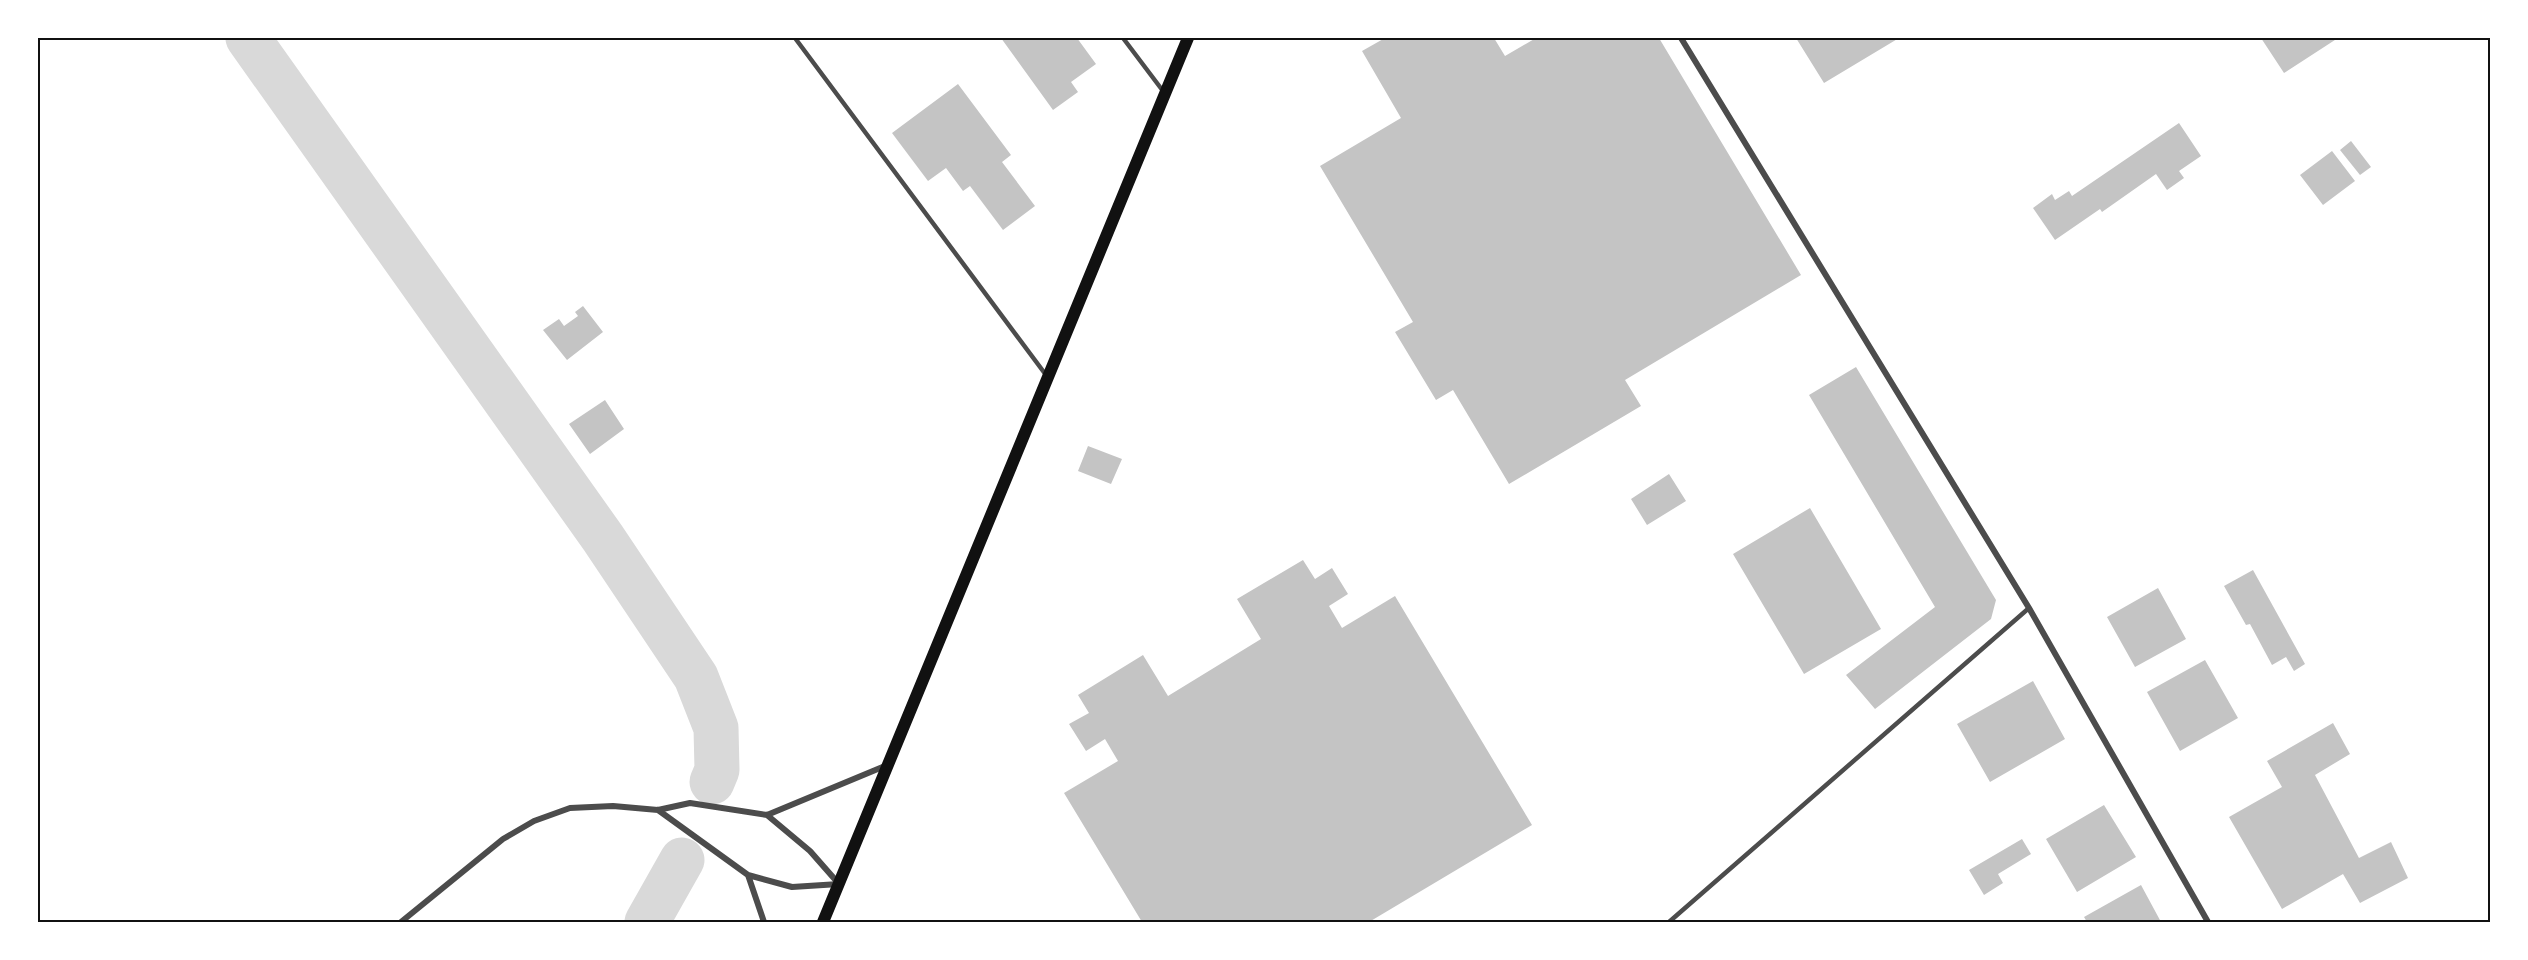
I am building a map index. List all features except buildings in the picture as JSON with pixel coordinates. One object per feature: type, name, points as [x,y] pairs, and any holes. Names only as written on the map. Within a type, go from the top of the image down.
[{"type":"main road","points":[[823,922],[1188,38]]},
{"type":"street","points":[[1681,38],[2029,608],[2208,922]]},
{"type":"street","points":[[767,815],[886,766]]},
{"type":"street","points":[[401,922],[503,839],[534,821],[570,808],[613,806],[658,810],[690,802],[767,815],[810,851],[839,884]]},
{"type":"street","points":[[658,810],[748,875],[792,887],[839,884]]},
{"type":"street","points":[[748,875],[764,922]]},
{"type":"lane","points":[[795,38],[1047,378]]},
{"type":"lane","points":[[1124,38],[1165,93]]},
{"type":"lane","points":[[1669,922],[2029,608]]},
{"type":"waterway","points":[[248,38],[603,538],[696,677],[716,728],[717,770],[712,782]]},
{"type":"waterway","points":[[647,922],[682,860]]}]
